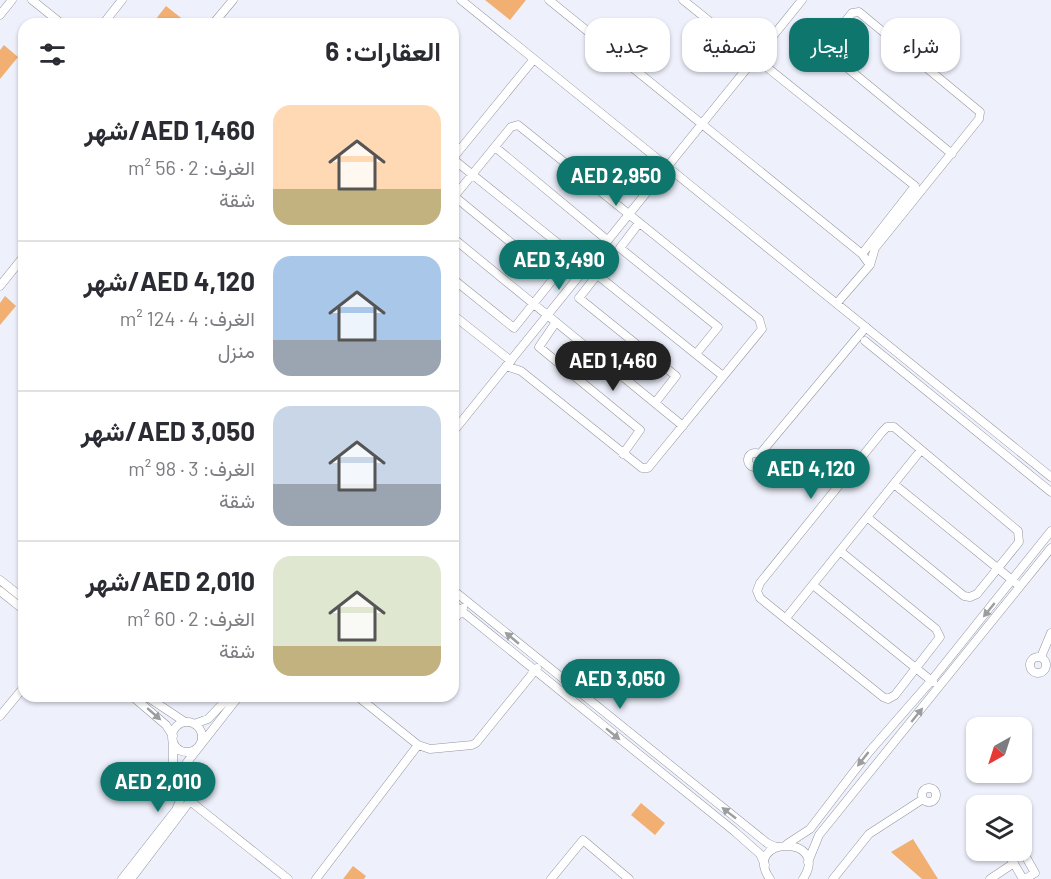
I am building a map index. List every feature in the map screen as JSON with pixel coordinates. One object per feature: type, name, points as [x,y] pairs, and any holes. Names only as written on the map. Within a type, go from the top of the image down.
[{"type":"street","points":[[32,0],[54,18]]},
{"type":"street","points":[[108,18],[122,0]]},
{"type":"street","points":[[218,18],[232,0]]},
{"type":"street","points":[[462,0],[1051,477]]},
{"type":"street","points":[[549,0],[862,254],[870,266]]},
{"type":"street","points":[[683,0],[705,18]]},
{"type":"street","points":[[777,31],[802,0]]},
{"type":"street","points":[[0,15],[7,2]]},
{"type":"street","points":[[837,303],[870,266],[875,248],[951,154],[979,119],[980,112],[859,12],[852,13],[827,44],[828,52],[951,154]]},
{"type":"street","points":[[459,152],[534,58]]},
{"type":"street","points":[[459,425],[606,239],[744,72]]},
{"type":"street","points":[[772,72],[915,186],[925,186]]},
{"type":"street","points":[[459,191],[511,127],[518,125],[759,319],[762,329],[648,468],[642,468],[459,320]]},
{"type":"street","points":[[495,147],[606,239]]},
{"type":"street","points":[[459,164],[723,376]]},
{"type":"street","points":[[862,254],[915,186]]},
{"type":"street","points":[[459,201],[554,278],[514,328],[459,284]]},
{"type":"street","points":[[639,223],[620,248],[718,327],[696,354]]},
{"type":"street","points":[[459,243],[683,426]]},
{"type":"street","points":[[0,286],[18,264]]},
{"type":"street","points":[[597,275],[579,298],[675,376],[655,403]]},
{"type":"street","points":[[556,322],[539,347],[640,430],[624,454]]},
{"type":"street","points":[[760,454],[866,327]]},
{"type":"street","points":[[865,341],[1051,492]]},
{"type":"street","points":[[840,551],[936,629],[940,637],[895,695],[888,699],[883,698],[760,598],[757,591],[760,583],[888,427],[894,427],[1018,531],[1019,542],[977,594],[964,596],[867,518]]},
{"type":"street","points":[[786,618],[921,450]]},
{"type":"street","points":[[894,484],[1020,586]]},
{"type":"street","points":[[763,879],[768,854],[776,847],[787,844],[810,830],[869,752],[931,681],[1051,531]]},
{"type":"street","points":[[808,876],[808,862],[819,835],[1051,548]]},
{"type":"street","points":[[0,580],[18,594]]},
{"type":"street","points":[[813,585],[939,687]]},
{"type":"street","points":[[0,591],[18,605]]},
{"type":"street","points":[[459,595],[658,757],[776,847]]},
{"type":"street","points":[[459,614],[468,602]]},
{"type":"street","points":[[461,611],[734,831],[760,854],[770,879]]},
{"type":"street","points":[[1041,657],[1051,633]]},
{"type":"street","points":[[364,702],[418,746],[430,749],[476,743],[542,662]]},
{"type":"street","points":[[0,716],[18,694]]},
{"type":"street","points":[[139,702],[166,725],[178,748],[187,752],[199,746]]},
{"type":"street","points":[[155,702],[184,722],[194,724],[208,719],[224,702]]},
{"type":"street","points":[[234,702],[181,770],[182,782],[190,801],[288,879]]},
{"type":"street","points":[[122,879],[176,810],[180,798],[173,781],[173,738],[176,727],[184,722]]},
{"type":"street","points":[[194,724],[201,734],[199,746]]},
{"type":"street","points":[[316,879],[418,746]]},
{"type":"street","points":[[833,879],[869,834],[923,799]]},
{"type":"street","points":[[131,879],[190,801]]},
{"type":"street","points":[[551,879],[583,840],[629,879]]},
{"type":"street","points":[[787,844],[801,849],[808,862]]},
{"type":"street","points":[[990,879],[1014,863],[1024,879],[1035,873],[1028,861]]},
{"type":"shaded area","points":[[485,0],[526,0],[510,20]]},
{"type":"shaded area","points":[[166,6],[181,18],[157,18]]},
{"type":"shaded area","points":[[4,45],[18,57],[0,79],[0,50]]},
{"type":"shaded area","points":[[5,296],[16,306],[0,325],[0,303]]},
{"type":"shaded area","points":[[641,803],[665,823],[655,835],[631,815]]},
{"type":"shaded area","points":[[913,839],[938,879],[922,879],[891,852]]},
{"type":"shaded area","points":[[353,866],[366,876],[364,879],[343,879]]}]
